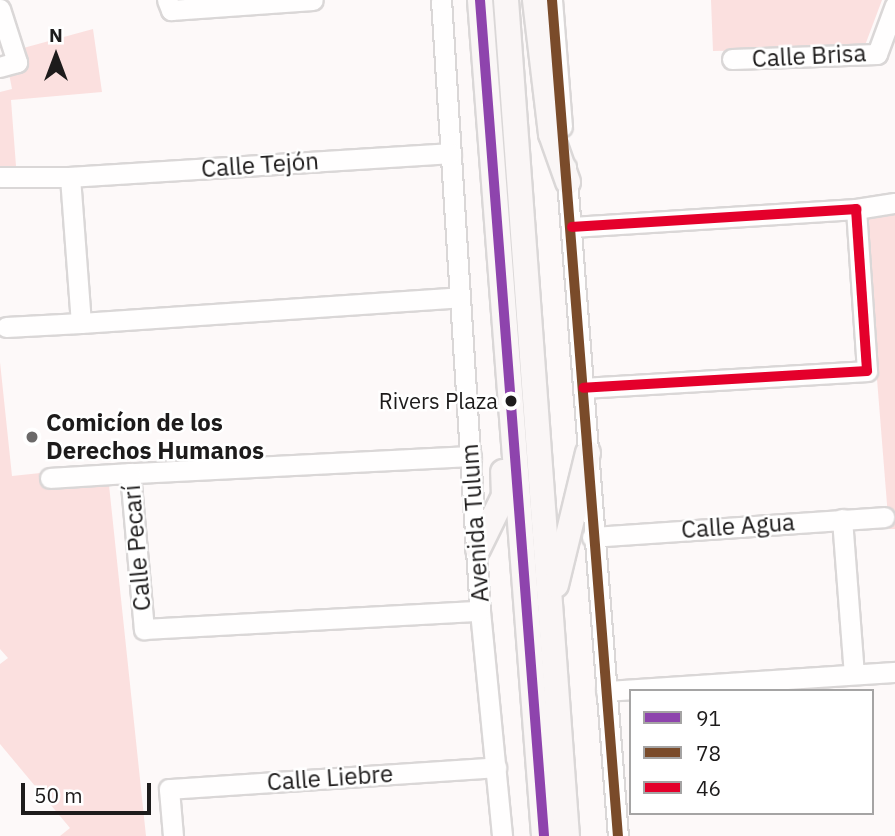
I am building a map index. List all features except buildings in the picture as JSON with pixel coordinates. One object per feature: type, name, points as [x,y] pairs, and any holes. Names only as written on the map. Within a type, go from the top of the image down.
[{"type":"main road","name":"Avenida Tulum","points":[[480,0],[501,318],[544,836]]},
{"type":"main road","points":[[506,0],[567,836]]},
{"type":"main road","points":[[536,0],[551,134],[568,183]]},
{"type":"main road","points":[[478,549],[503,496],[501,318]]},
{"type":"main road","points":[[550,606],[588,453]]},
{"type":"street","points":[[167,0],[171,10],[313,0]]},
{"type":"street","name":"Avenida Tulum","points":[[441,0],[480,611],[502,836]]},
{"type":"street","points":[[552,0],[584,388],[592,537],[618,836]]},
{"type":"street","name":"Calle Brisa","points":[[733,60],[877,54],[895,5]]},
{"type":"street","points":[[0,9],[17,62],[0,67]]},
{"type":"street","name":"Calle Tejón","points":[[0,177],[70,177],[451,153]]},
{"type":"street","points":[[70,177],[81,323]]},
{"type":"street","points":[[572,227],[856,209],[895,203]]},
{"type":"street","points":[[584,388],[867,371],[856,209]]},
{"type":"street","points":[[6,327],[460,297]]},
{"type":"street","name":"Calle Pecarí","points":[[471,456],[130,473],[144,629],[480,611]]},
{"type":"street","points":[[50,478],[130,473]]},
{"type":"street","name":"Calle Agua","points":[[592,537],[884,517]]},
{"type":"street","points":[[842,519],[854,674]]},
{"type":"street","points":[[635,689],[895,672]]},
{"type":"street","points":[[606,691],[629,689]]},
{"type":"street","name":"Calle Liebre","points":[[173,836],[169,789],[496,767]]},
{"type":"shaded area","points":[[711,0],[882,0],[864,48],[713,51]]},
{"type":"shaded area","points":[[93,29],[102,92],[11,100],[16,166],[0,168],[0,92],[12,89],[5,53]]},
{"type":"shaded area","points":[[895,211],[895,529],[889,529],[864,216]]},
{"type":"shaded area","points":[[0,362],[12,476],[107,466],[146,836],[60,836],[70,828],[0,744],[0,664],[8,658],[0,649]]},
{"type":"transit line","name":"91","points":[[480,0],[544,836]]},
{"type":"transit line","name":"78","points":[[552,0],[618,836]]},
{"type":"transit line","name":"46","points":[[572,227],[856,209],[867,371],[584,388]]},
{"type":"place","name":"Rivers Plaza","points":[[511,401]]},
{"type":"place","name":"Comicíon de los Derechos Humanos","points":[[32,437]]}]
